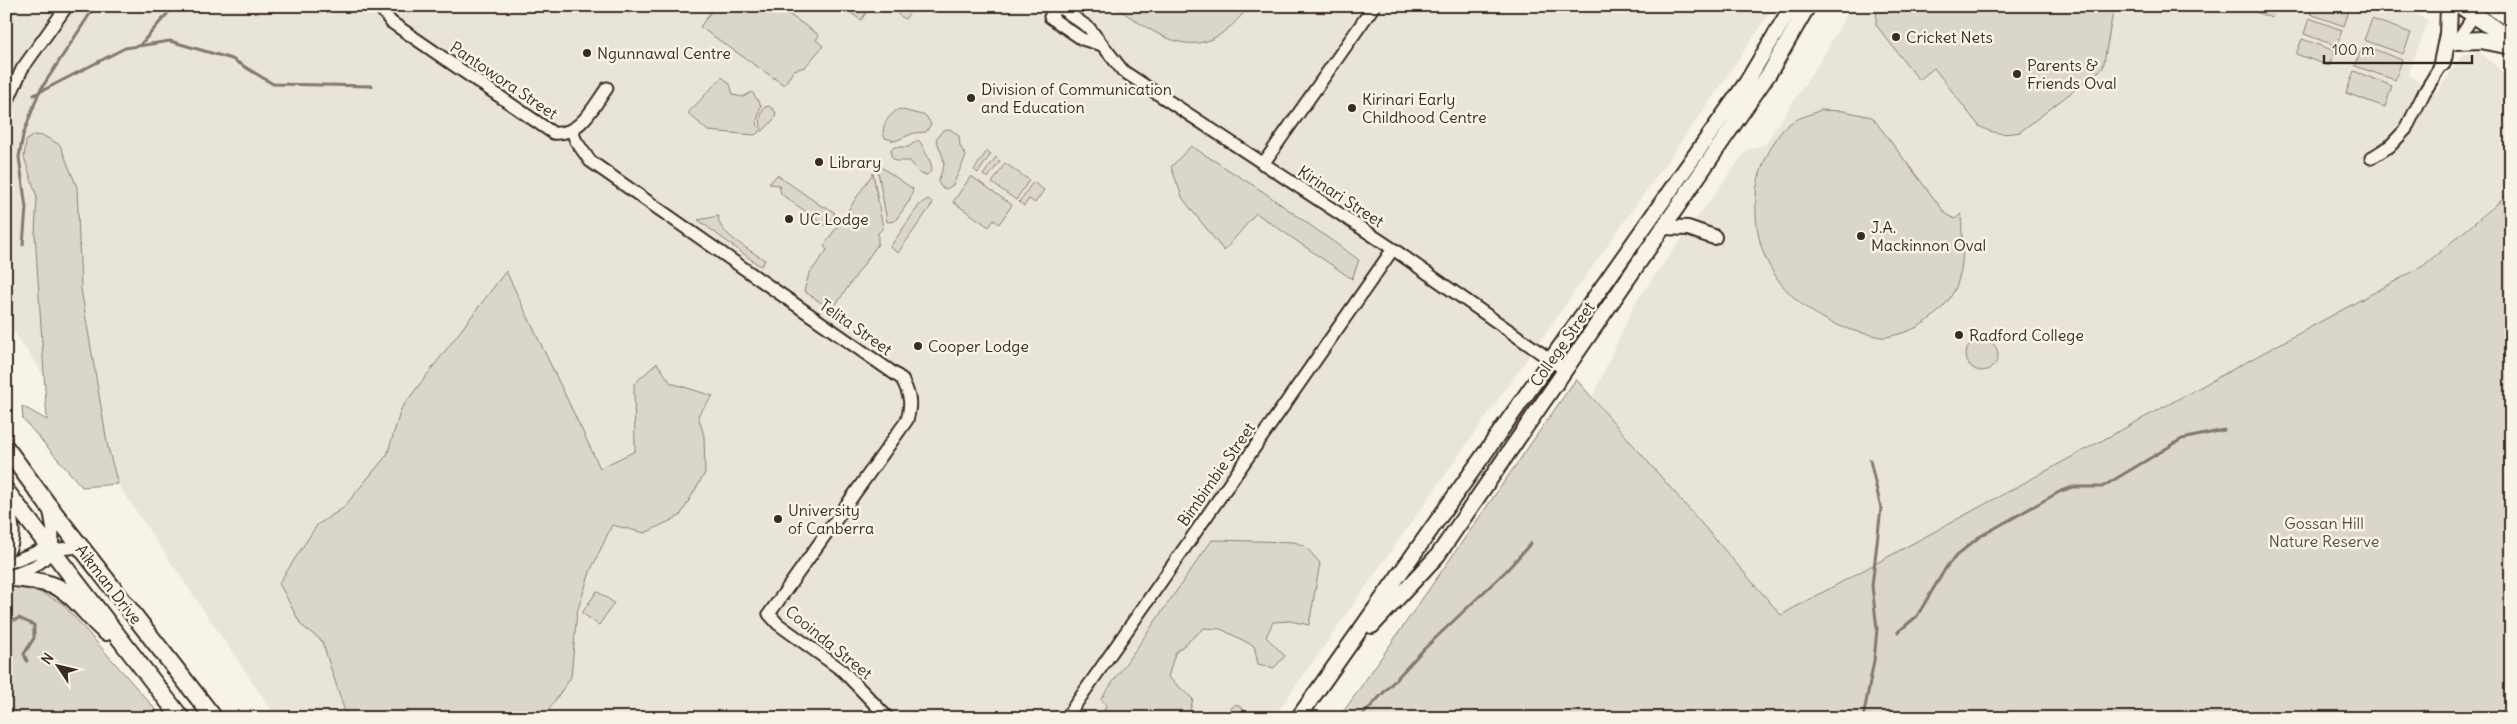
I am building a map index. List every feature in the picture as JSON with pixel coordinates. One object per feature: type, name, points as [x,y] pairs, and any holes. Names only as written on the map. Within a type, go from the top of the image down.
[{"type":"main road","points":[[2442,63],[2448,34],[2449,6]]},
{"type":"main road","points":[[2491,6],[2511,19]]},
{"type":"main road","points":[[2472,9],[2511,40]]},
{"type":"main road","points":[[2457,41],[2481,40],[2511,46]]},
{"type":"main road","name":"Aikman Drive","points":[[6,448],[48,505],[214,718]]},
{"type":"main road","name":"Aikman Drive","points":[[6,492],[181,718]]},
{"type":"main road","points":[[6,508],[10,523],[10,544],[6,550]]},
{"type":"main road","points":[[7,573],[64,591],[94,623],[124,645]]},
{"type":"street","points":[[6,104],[22,69],[67,6]]},
{"type":"street","name":"Pantowora Street","points":[[379,6],[390,22],[545,129],[560,134],[572,130],[581,123],[607,88]]},
{"type":"street","name":"Kirinari Street","points":[[1058,6],[1050,17],[1082,40],[1102,45],[1122,71],[1393,249],[1565,370]]},
{"type":"street","points":[[1263,164],[1374,6]]},
{"type":"street","name":"College Street","points":[[1298,718],[1746,83],[1792,6]]},
{"type":"street","name":"College Street","points":[[1321,684],[1438,555],[1770,72],[1808,6]]},
{"type":"street","points":[[2371,158],[2390,146],[2406,129],[2424,93],[2457,41],[2472,9]]},
{"type":"street","name":"Telita Street","points":[[572,130],[576,142],[590,161],[902,379],[910,393],[912,405],[906,420],[769,614]]},
{"type":"street","points":[[1664,228],[1688,228],[1714,237]]},
{"type":"street","name":"Bimbimbie Street","points":[[1066,718],[1393,249]]},
{"type":"street","points":[[7,573],[42,563],[51,549],[54,533],[48,505]]},
{"type":"street","points":[[51,549],[80,546]]},
{"type":"street","name":"Cooinda Street","points":[[769,614],[778,624],[843,671],[888,718]]},
{"type":"shaded area","name":"University of Canberra","points":[[6,6],[1774,6],[1726,78],[1273,718],[277,718],[6,320]]},
{"type":"shaded area","name":"Radford College","points":[[1851,6],[2401,6],[2428,21],[2408,75],[2437,92],[2463,54],[2480,52],[2511,80],[2511,190],[2424,266],[1782,615],[1662,494],[1593,396],[1635,303],[1746,151],[1765,144],[1822,58]]},
{"type":"green space","points":[[715,6],[777,6],[819,35],[816,40],[823,46],[805,67],[794,70],[784,85],[700,27]]},
{"type":"green space","points":[[846,6],[871,6],[861,20],[845,9]]},
{"type":"green space","points":[[886,6],[915,6],[905,19]]},
{"type":"green space","points":[[1114,6],[1249,6],[1232,25],[1216,37],[1200,43],[1184,43],[1151,30]]},
{"type":"green space","name":"Parents & Friends Oval","points":[[1877,6],[2109,6],[2113,12],[2103,68],[2020,132],[2004,134],[1989,131],[1979,126],[1934,68],[1919,80],[1876,25]]},
{"type":"green space","points":[[2239,6],[2277,6],[2272,18]]},
{"type":"green space","points":[[2313,6],[2338,6],[2349,10],[2344,26],[2310,14]]},
{"type":"green space","points":[[2309,18],[2342,30],[2337,46],[2304,34]]},
{"type":"green space","points":[[2372,19],[2411,33],[2403,54],[2364,40]]},
{"type":"green space","points":[[2302,39],[2335,51],[2329,66],[2296,54]]},
{"type":"green space","points":[[2363,45],[2402,60],[2395,80],[2355,66]]},
{"type":"green space","points":[[2354,71],[2392,86],[2385,107],[2346,93]]},
{"type":"green space","points":[[722,77],[730,84],[733,95],[743,97],[752,92],[761,105],[757,121],[759,132],[755,135],[708,131],[688,113]]},
{"type":"green space","points":[[769,106],[776,112],[775,118],[762,132],[761,116],[765,107]]},
{"type":"green space","points":[[899,109],[926,116],[931,124],[926,132],[914,133],[895,141],[885,138],[883,134],[884,126],[892,114]]},
{"type":"green space","name":"J.A. Mackinnon Oval","points":[[1820,110],[1844,111],[1872,117],[1945,213],[1955,219],[1961,214],[1962,262],[1955,290],[1936,314],[1926,322],[1910,330],[1882,337],[1837,325],[1809,310],[1796,299],[1775,275],[1767,261],[1757,229],[1756,212],[1757,187],[1762,167],[1777,137],[1789,124]]},
{"type":"green space","points":[[950,129],[959,136],[960,146],[966,156],[953,185],[946,189],[941,187],[938,182],[944,165],[936,139],[943,130]]},
{"type":"green space","points":[[33,135],[44,136],[60,145],[77,187],[81,289],[108,448],[118,484],[82,487],[23,419],[22,406],[47,420],[35,233],[37,197],[24,157],[26,141]]},
{"type":"green space","points":[[918,140],[932,168],[927,175],[920,174],[910,161],[895,161],[891,156],[891,150],[894,147],[908,147]]},
{"type":"green space","points":[[1191,146],[1262,191],[1359,260],[1352,279],[1256,213],[1224,251],[1183,199],[1171,167]]},
{"type":"green space","points":[[987,151],[991,154],[978,173],[974,170]]},
{"type":"green space","points":[[996,157],[1000,161],[988,178],[983,175]]},
{"type":"green space","points":[[1005,163],[1029,180],[1016,200],[992,183]]},
{"type":"green space","points":[[881,167],[913,189],[910,200],[895,221],[887,222],[878,171]]},
{"type":"green space","points":[[873,173],[883,228],[878,233],[878,244],[832,310],[804,291],[809,274],[827,250],[824,246]]},
{"type":"green space","points":[[777,175],[823,207],[825,206],[835,213],[826,226],[781,194],[779,185],[769,184]]},
{"type":"green space","points":[[971,176],[1012,205],[999,224],[994,220],[989,227],[953,202]]},
{"type":"green space","points":[[1033,182],[1044,190],[1035,203],[1029,199],[1024,206],[1019,202]]},
{"type":"green space","name":"Gossan Hill Nature Reserve","points":[[2511,192],[2511,718],[1339,718],[1576,379],[1781,615],[2423,266]]},
{"type":"green space","points":[[928,199],[933,203],[898,253],[890,247],[920,204]]},
{"type":"green space","points":[[719,216],[722,228],[744,247],[765,260],[763,264],[760,266],[698,220]]},
{"type":"green space","points":[[506,271],[600,468],[635,451],[634,384],[657,363],[671,383],[713,396],[698,415],[704,436],[705,473],[680,516],[645,533],[612,525],[590,572],[577,612],[571,677],[543,718],[347,718],[322,641],[301,625],[279,583],[317,525],[343,508],[387,455],[401,409]]},
{"type":"green space","points":[[1982,339],[1988,340],[1993,344],[1997,349],[1997,361],[1993,366],[1988,370],[1982,371],[1976,370],[1971,366],[1967,361],[1966,355],[1967,349],[1971,344],[1976,340]]},
{"type":"green space","points":[[1212,540],[1294,542],[1305,546],[1320,563],[1309,625],[1290,621],[1273,622],[1266,637],[1285,656],[1274,668],[1258,664],[1254,646],[1221,629],[1204,628],[1175,653],[1168,677],[1193,699],[1188,718],[1102,718],[1106,705],[1101,699]]},
{"type":"green space","points":[[12,585],[29,587],[62,603],[163,718],[6,718],[6,587]]},
{"type":"green space","points":[[597,591],[614,603],[599,625],[582,613]]},
{"type":"green space","points":[[1236,704],[1248,713],[1243,718],[1220,718]]},
{"type":"waterway","points":[[23,245],[26,208],[19,157],[23,135],[39,92],[95,6]]},
{"type":"waterway","points":[[140,45],[174,6]]},
{"type":"waterway","points":[[34,95],[125,48],[170,41],[232,59],[273,84],[372,86]]},
{"type":"waterway","points":[[1898,632],[1917,616],[1947,566],[1979,537],[2061,491],[2073,487],[2102,487],[2182,439],[2224,430]]},
{"type":"waterway","points":[[1863,718],[1874,661],[1877,629],[1872,586],[1881,508],[1870,460]]},
{"type":"waterway","points":[[1360,718],[1424,649],[1507,570],[1531,543]]},
{"type":"waterway","points":[[2511,584],[2507,596],[2511,633]]},
{"type":"waterway","points":[[6,624],[19,618],[34,625],[34,638],[24,654],[27,661]]},
{"type":"place","name":"Cricket Nets","points":[[1896,37]]},
{"type":"place","name":"Ngunnawal Centre","points":[[587,53]]},
{"type":"place","name":"Parents & Friends Oval","points":[[2017,74]]},
{"type":"place","name":"Division of Communication and Education","points":[[971,98]]},
{"type":"place","name":"Kirinari Early Childhood Centre","points":[[1352,108]]},
{"type":"place","name":"Library","points":[[819,162]]},
{"type":"place","name":"UC Lodge","points":[[789,219]]},
{"type":"place","name":"J.A. Mackinnon Oval","points":[[1861,236]]},
{"type":"place","name":"Radford College","points":[[1959,335]]},
{"type":"place","name":"Cooper Lodge","points":[[918,346]]},
{"type":"place","name":"University of Canberra","points":[[778,519]]}]
